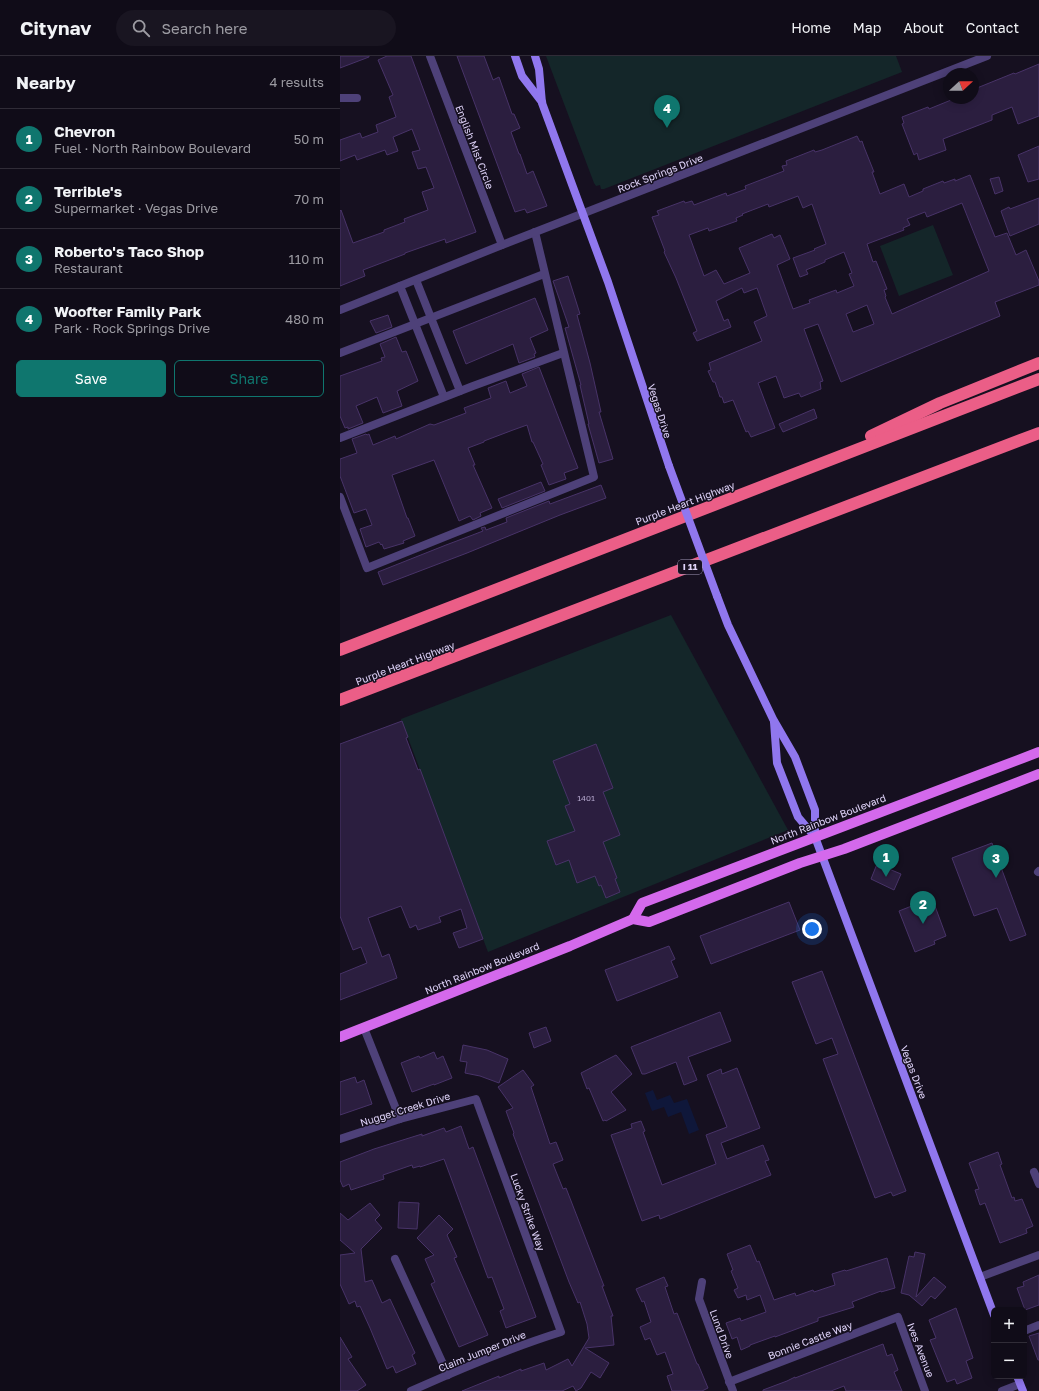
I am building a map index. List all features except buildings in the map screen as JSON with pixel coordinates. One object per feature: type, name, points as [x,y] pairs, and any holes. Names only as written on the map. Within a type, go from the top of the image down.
[{"type":"highway","points":[[790,474],[940,403],[1039,363]]},
{"type":"highway","name":"Purple Heart Highway","points":[[340,650],[790,474],[1039,379]]},
{"type":"highway","name":"Purple Heart Highway","points":[[340,700],[1039,433]]},
{"type":"main road","name":"Vegas Drive","points":[[515,56],[522,76],[542,103]]},
{"type":"main road","name":"Vegas Drive","points":[[535,56],[539,69],[542,103],[608,282],[669,466],[728,625],[773,719],[795,757],[815,810],[815,837]]},
{"type":"main road","name":"Vegas Drive","points":[[773,719],[777,763],[798,817],[815,837],[991,1307]]},
{"type":"main road","name":"North Rainbow Boulevard","points":[[633,919],[642,903],[1039,752]]},
{"type":"main road","name":"North Rainbow Boulevard","points":[[340,1037],[570,946],[633,919],[649,922],[800,863],[851,846],[1039,774]]},
{"type":"street","name":"English Mist Circle","points":[[430,56],[502,245]]},
{"type":"street","name":"Rock Springs Drive","points":[[340,310],[535,232],[987,56]]},
{"type":"street","points":[[340,98],[357,98]]},
{"type":"street","points":[[340,497],[367,568],[594,477],[535,232]]},
{"type":"street","points":[[340,353],[544,274]]},
{"type":"street","points":[[416,280],[460,391]]},
{"type":"street","points":[[400,286],[444,397]]},
{"type":"street","points":[[340,438],[444,397],[563,353]]},
{"type":"street","points":[[364,1028],[400,1119]]},
{"type":"street","name":"Nugget Creek Drive","points":[[340,1139],[400,1119],[476,1099]]},
{"type":"street","name":"Lucky Strike Way","points":[[476,1099],[561,1332]]},
{"type":"street","points":[[1034,1172],[1039,1184]]},
{"type":"street","points":[[980,1277],[1039,1255]]},
{"type":"street","points":[[395,1259],[448,1375]]},
{"type":"street","name":"Lund Drive","points":[[702,1282],[699,1299],[733,1391]]},
{"type":"street","name":"Bonnie Castle Way","points":[[729,1382],[898,1317]]},
{"type":"street","name":"Ives Avenue","points":[[898,1317],[925,1391]]},
{"type":"street","points":[[1027,1330],[1039,1325]]},
{"type":"street","name":"Claim Jumper Drive","points":[[411,1391],[528,1343],[561,1332]]},
{"type":"street","points":[[1002,1391],[1020,1384]]},
{"type":"shaded area","points":[[546,56],[896,56],[902,72],[601,189],[600,185],[596,186],[594,183]]},
{"type":"shaded area","points":[[933,225],[953,275],[899,296],[880,246]]},
{"type":"shaded area","points":[[671,615],[788,830],[488,952],[401,719]]},
{"type":"water","points":[[653,1090],[657,1100],[670,1095],[674,1103],[687,1099],[699,1130],[689,1134],[681,1112],[668,1117],[664,1107],[652,1111],[645,1093]]},
{"type":"place","name":"Woofter Family Park","points":[[667,128]]},
{"type":"place","name":"Chevron","points":[[886,877]]},
{"type":"place","name":"Roberto's Taco Shop","points":[[996,878]]},
{"type":"place","name":"Terrible's","points":[[923,924]]}]
